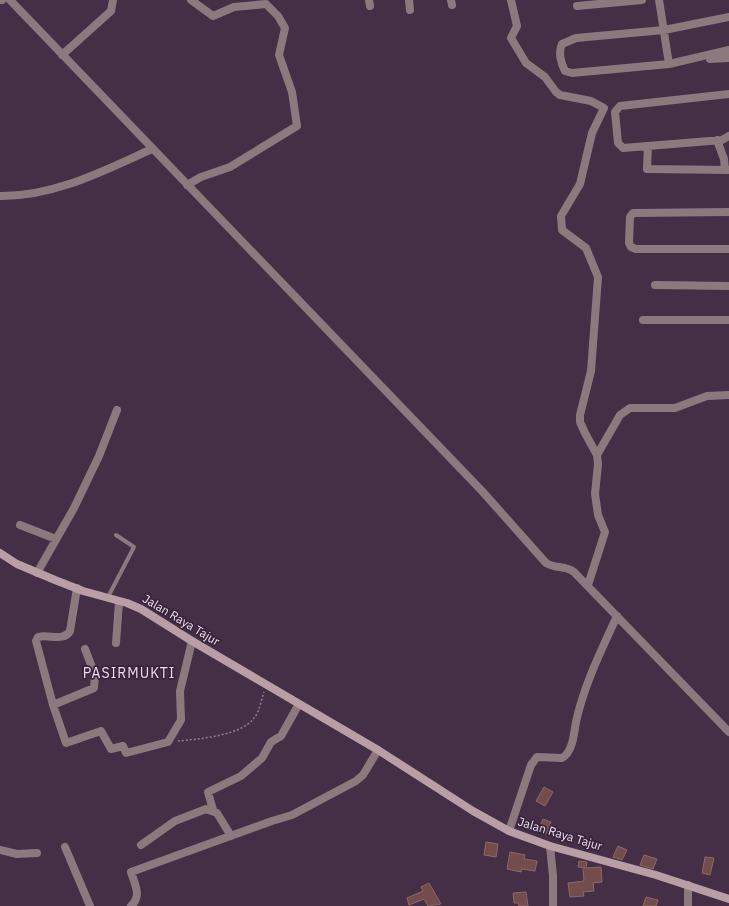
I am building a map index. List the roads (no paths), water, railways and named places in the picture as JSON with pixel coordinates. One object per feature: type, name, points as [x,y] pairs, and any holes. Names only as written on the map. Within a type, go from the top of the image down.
[{"type":"main road","name":"Jalan Raya Tajur","points":[[0,553],[37,573],[76,588],[141,609],[192,641],[378,750],[473,811],[509,831],[550,846],[688,885],[729,899]]},
{"type":"street","points":[[10,0],[482,491],[546,563],[554,567],[571,569],[729,732]]},
{"type":"street","points":[[62,54],[111,11],[113,0]]},
{"type":"street","points":[[187,185],[202,177],[230,167],[297,126],[292,92],[278,55],[284,28],[278,16],[266,4],[234,7],[213,16],[191,0]]},
{"type":"street","points":[[409,0],[410,10]]},
{"type":"street","points":[[511,0],[517,26],[511,38],[526,64],[545,77],[560,95],[591,101],[604,108],[592,133],[580,184],[561,216],[562,230],[586,248],[598,277],[591,371],[580,415],[583,427],[597,455],[598,464],[595,494],[598,515],[605,532],[597,562],[588,585]]},
{"type":"street","points":[[577,6],[642,0]]},
{"type":"street","points":[[659,0],[668,64]]},
{"type":"street","points":[[729,17],[664,30],[576,38],[562,44],[560,48],[562,66],[565,71],[572,73],[668,64],[729,50]]},
{"type":"street","points":[[684,61],[729,58]]},
{"type":"street","points":[[729,94],[620,106],[615,112],[618,143],[623,148],[722,140],[729,136]]},
{"type":"street","points":[[648,146],[648,169],[727,170],[717,140]]},
{"type":"street","points":[[0,196],[23,196],[69,184],[152,149]]},
{"type":"street","points":[[729,212],[633,213],[630,217],[629,243],[633,249],[729,249]]},
{"type":"street","points":[[655,285],[729,286]]},
{"type":"street","points":[[643,320],[729,320]]},
{"type":"street","points":[[597,455],[620,415],[630,408],[675,408],[707,396],[729,395]]},
{"type":"street","points":[[37,573],[74,508],[99,456],[117,410]]},
{"type":"street","points":[[20,525],[56,539]]},
{"type":"street","points":[[76,588],[70,631],[68,634],[63,637],[42,636],[38,637],[36,641],[53,705],[66,743],[101,731],[110,749],[123,746],[126,753],[168,742],[181,720],[180,691],[192,641]]},
{"type":"street","points":[[116,643],[119,602]]},
{"type":"street","points":[[509,831],[531,765],[535,759],[537,757],[562,758],[569,750],[592,670],[617,616]]},
{"type":"street","points":[[53,705],[94,688],[95,675],[85,648]]},
{"type":"street","points":[[213,810],[208,792],[241,776],[262,758],[271,742],[281,736],[299,704]]},
{"type":"street","points":[[131,906],[138,898],[138,893],[131,872],[292,815],[348,786],[363,775],[378,750]]},
{"type":"street","points":[[141,845],[185,815],[206,808],[213,810],[220,816],[231,836]]},
{"type":"street","points":[[550,846],[553,876],[553,906]]},
{"type":"street","points":[[65,847],[90,906]]},
{"type":"street","points":[[0,850],[18,854],[37,853]]},
{"type":"street","points":[[688,885],[688,906]]},
{"type":"lane","points":[[108,598],[134,547],[116,535]]},
{"type":"district","name":"PASIRMUKTI","points":[[129,673]]}]
